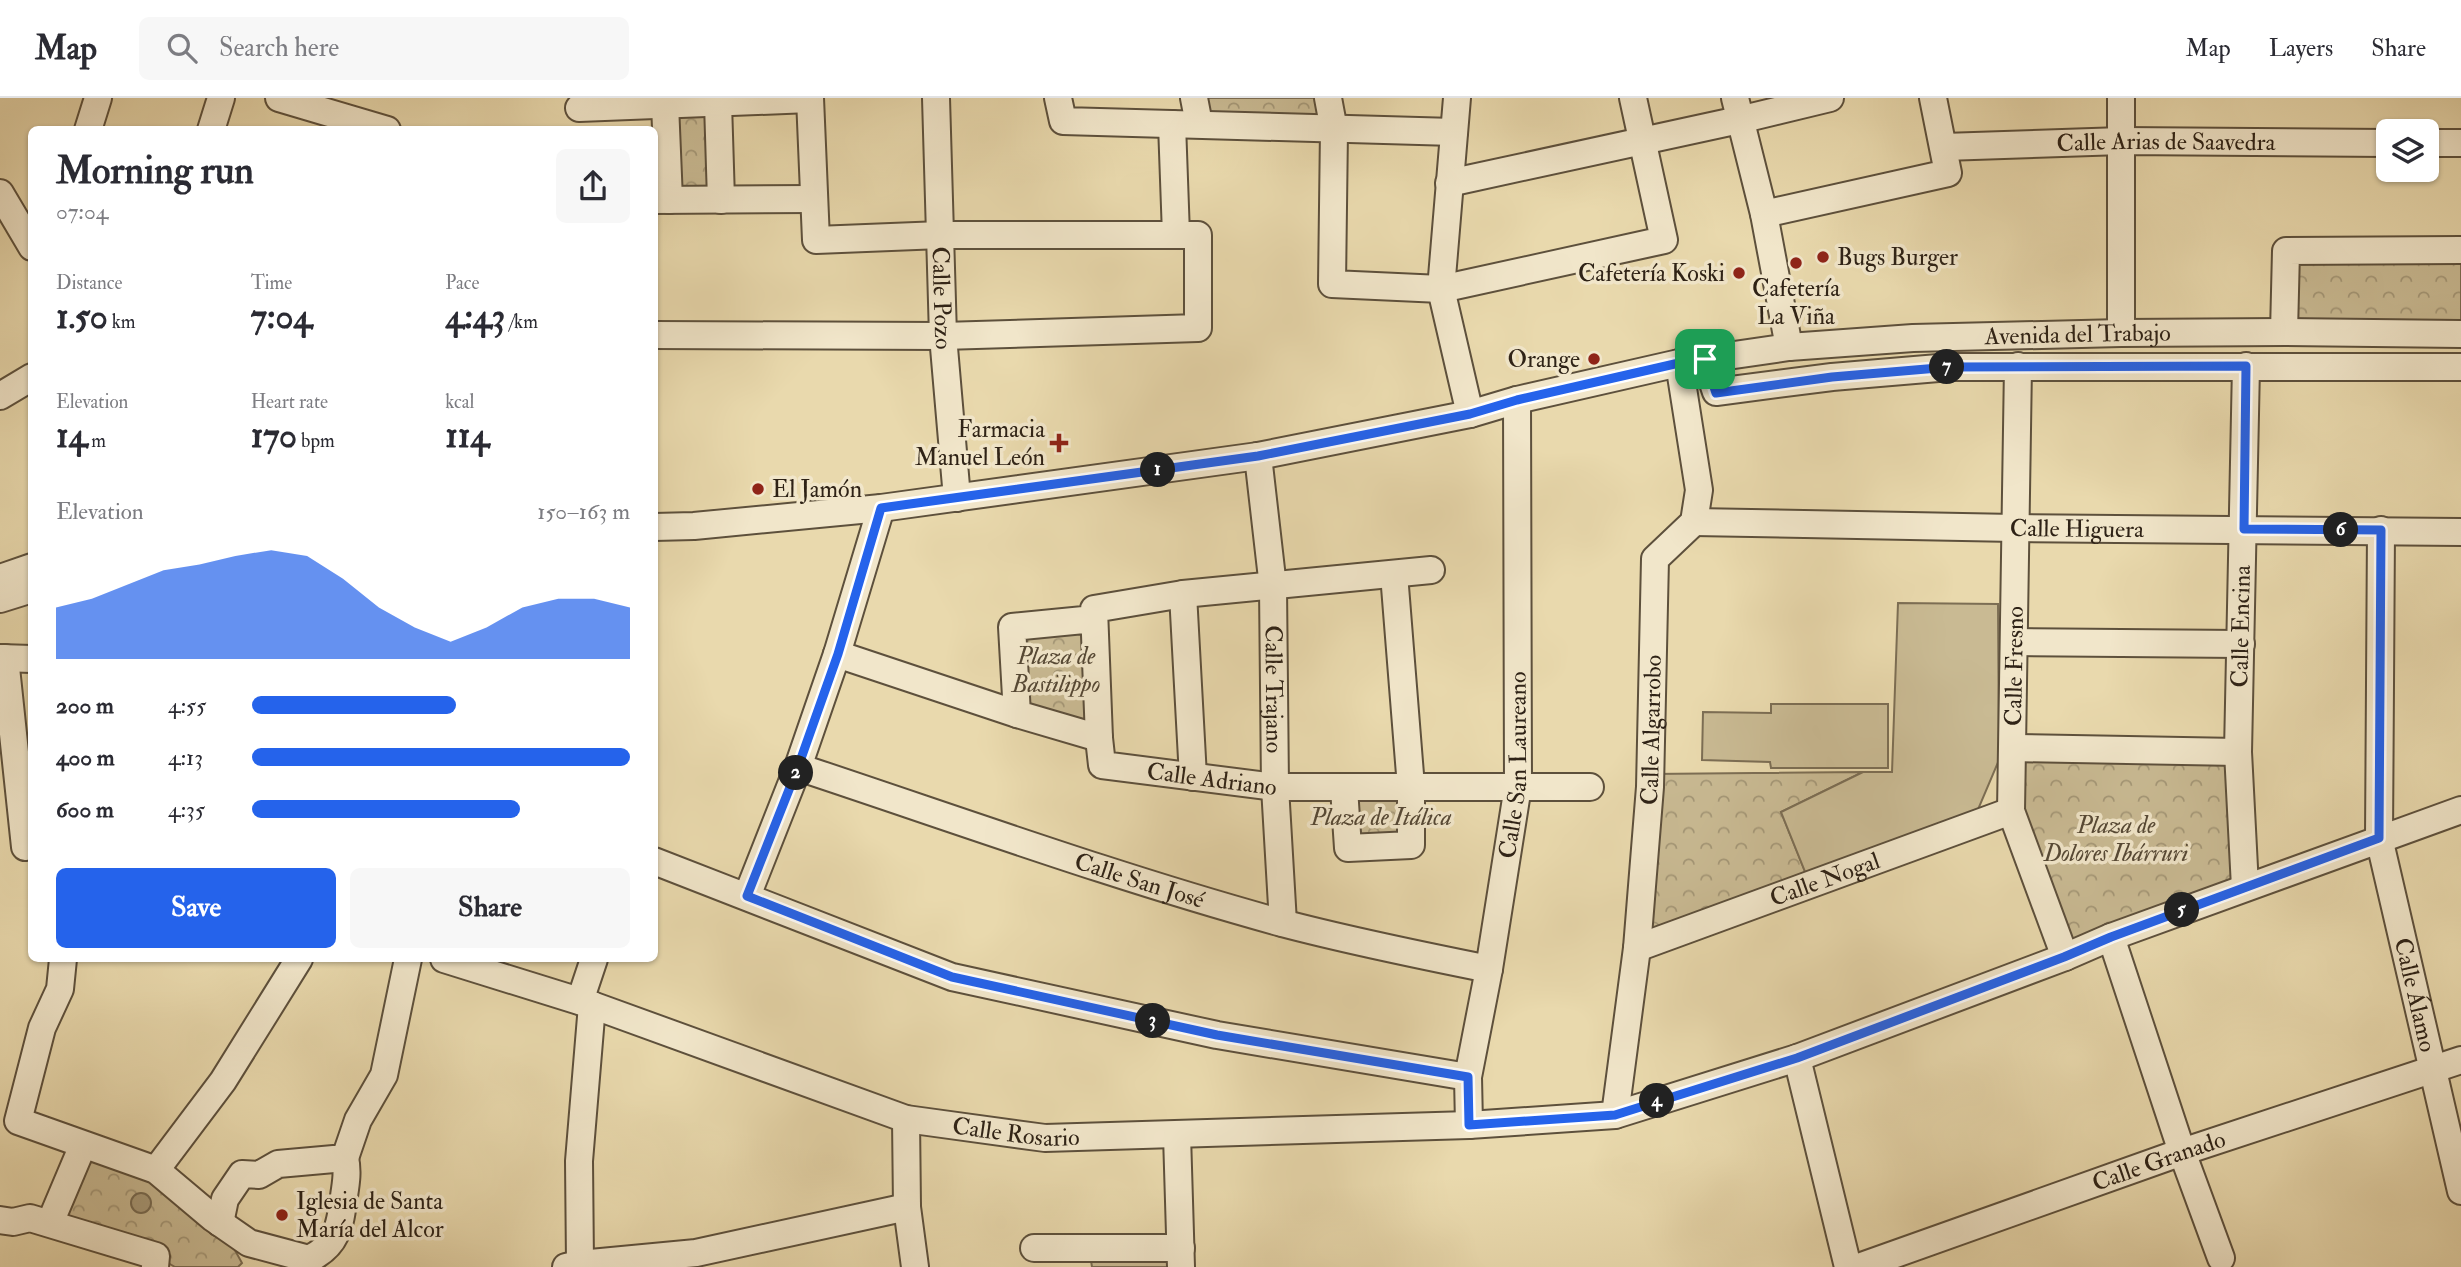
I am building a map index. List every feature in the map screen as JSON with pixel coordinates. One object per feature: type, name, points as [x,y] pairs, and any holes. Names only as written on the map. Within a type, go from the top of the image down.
[{"type":"street","points":[[89,126],[98,98]]},
{"type":"street","points":[[212,126],[221,98]]},
{"type":"street","points":[[279,98],[374,126]]},
{"type":"street","points":[[578,112],[665,104],[810,98],[816,240],[941,235],[1198,235],[1198,328],[943,336],[658,335]]},
{"type":"street","name":"Calle Pozo","points":[[936,98],[943,336],[957,498]]},
{"type":"street","points":[[1328,98],[1334,130],[1332,284],[1441,289],[1664,240],[1633,98]]},
{"type":"street","points":[[1457,98],[1441,289],[1470,414]]},
{"type":"street","points":[[1449,183],[1642,141],[1737,109],[1830,98]]},
{"type":"street","points":[[1764,214],[1948,173],[1933,98]]},
{"type":"street","points":[[2121,333],[2122,98]]},
{"type":"street","points":[[718,103],[721,200]]},
{"type":"street","points":[[665,104],[662,200],[813,199]]},
{"type":"street","points":[[1737,109],[1764,214],[1789,347]]},
{"type":"street","points":[[1060,110],[1172,124],[1196,111],[1334,130],[1454,132]]},
{"type":"street","points":[[1172,124],[1176,235]]},
{"type":"street","name":"Calle Arias de Saavedra","points":[[1944,147],[2122,141],[2376,143]]},
{"type":"street","points":[[2439,143],[2461,143]]},
{"type":"street","points":[[0,193],[28,240]]},
{"type":"street","points":[[2284,332],[2286,251],[2461,250]]},
{"type":"street","name":"Avenida del Trabajo","points":[[658,527],[694,526],[881,508],[1258,456],[1470,414],[1517,400],[1679,363],[1789,347],[1913,338],[2121,333],[2461,334]]},
{"type":"street","name":"Avenida del Trabajo","points":[[1705,359],[1716,393],[1858,375],[1950,367],[2461,367]]},
{"type":"street","points":[[1679,363],[1699,490],[1694,522]]},
{"type":"street","name":"Calle Fresno","points":[[2018,366],[2011,811],[2064,957]]},
{"type":"street","name":"Calle Encina","points":[[2245,887],[2238,752],[2246,366]]},
{"type":"street","points":[[0,396],[28,379]]},
{"type":"street","name":"Calle San Laureano","points":[[1469,1125],[1468,1077],[1489,969],[1518,786],[1517,400]]},
{"type":"street","name":"Calle Trajano","points":[[1258,456],[1273,587],[1275,787],[1283,923]]},
{"type":"street","points":[[747,896],[798,767],[838,654],[881,508]]},
{"type":"street","name":"Calle Higuera","points":[[1694,522],[2461,532]]},
{"type":"street","name":"Calle Algarrobo","points":[[1615,1115],[1637,948],[1651,774],[1655,559],[1694,522]]},
{"type":"street","name":"Calle Álamo","points":[[2381,530],[2379,838],[2461,1191]]},
{"type":"street","points":[[0,578],[28,568]]},
{"type":"street","points":[[838,654],[1017,714],[1099,738],[1094,609],[1183,594],[1431,570]]},
{"type":"street","points":[[1344,788],[1348,848],[1411,845],[1411,787],[1394,574]]},
{"type":"street","points":[[0,599],[28,590]]},
{"type":"street","points":[[1183,594],[1193,777]]},
{"type":"street","points":[[1017,714],[1012,627],[1094,619]]},
{"type":"street","points":[[2014,642],[2241,644]]},
{"type":"street","points":[[19,849],[2,658],[28,659]]},
{"type":"street","name":"Calle Adriano","points":[[1099,738],[1102,765],[1275,787],[1590,787]]},
{"type":"street","points":[[2013,748],[2238,752]]},
{"type":"street","name":"Calle San José","points":[[798,767],[1159,887],[1283,923],[1489,969]]},
{"type":"street","name":"Calle Rosario","points":[[454,962],[586,1003],[906,1119],[1045,1138],[1469,1125],[1615,1115],[1797,1058],[2111,937],[2461,810]]},
{"type":"street","name":"Calle Nogal","points":[[1637,948],[2011,811]]},
{"type":"street","points":[[658,863],[952,977],[1217,1035],[1468,1077]]},
{"type":"street","points":[[2111,937],[2182,1152],[2221,1258]]},
{"type":"street","points":[[63,962],[60,989],[42,1028],[18,1121],[156,1170],[219,1223],[249,1243],[309,1263],[322,1253],[341,1225],[348,1170],[345,1158],[358,1120],[384,1074],[407,962]]},
{"type":"street","points":[[156,1170],[223,1081],[297,962]]},
{"type":"street","points":[[593,962],[586,1003],[587,1066],[570,1266],[696,1253],[907,1208]]},
{"type":"street","points":[[1797,1058],[1848,1267]]},
{"type":"street","name":"Calle Granado","points":[[1859,1267],[2182,1152],[2461,1060]]},
{"type":"street","points":[[906,1119],[907,1208],[915,1267]]},
{"type":"street","points":[[1034,1248],[1091,1257],[1181,1258],[1177,1135]]},
{"type":"street","points":[[50,1223],[83,1145]]},
{"type":"street","points":[[219,1223],[225,1199],[242,1174],[259,1175],[278,1164],[345,1158]]},
{"type":"street","points":[[0,1220],[13,1222],[30,1218],[50,1223],[155,1262]]},
{"type":"green space","points":[[1194,98],[1328,98],[1334,130],[1199,124]]},
{"type":"green space","points":[[718,103],[721,200],[669,200],[665,105]]},
{"type":"green space","points":[[2461,250],[2461,334],[2284,332],[2286,251]]},
{"type":"green space","points":[[1898,603],[1998,604],[1999,760],[1971,826],[1810,884],[1781,812],[1863,772],[1892,772]]},
{"type":"green space","name":"Plaza de Bastilippo","points":[[1094,619],[1099,738],[1017,714],[1012,627]]},
{"type":"green space","points":[[1771,704],[1888,704],[1888,768],[1771,768],[1770,762],[1702,760],[1703,712],[1771,713]]},
{"type":"green space","name":"Plaza de Dolores Ibárruri","points":[[2013,748],[2238,752],[2245,887],[2065,957],[2011,811]]},
{"type":"green space","points":[[1863,772],[1781,812],[1810,884],[1637,948],[1651,774]]},
{"type":"green space","name":"Plaza de Itálica","points":[[1411,787],[1411,845],[1348,848],[1344,788]]},
{"type":"green space","points":[[83,1145],[156,1170],[220,1223],[242,1263],[238,1267],[175,1267],[156,1256],[50,1223]]},
{"type":"green space","points":[[1089,1248],[1181,1248],[1181,1267],[1092,1267]]},
{"type":"shaded area","points":[[137,1193],[145,1193],[151,1203],[145,1213],[137,1213],[131,1207],[131,1199]]},
{"type":"place","name":"Bugs Burger","points":[[1823,257]]},
{"type":"place","name":"Cafetería La Viña","points":[[1796,263]]},
{"type":"place","name":"Cafetería Koski","points":[[1739,273]]},
{"type":"place","name":"Orange","points":[[1594,359]]},
{"type":"place","name":"Farmacia Manuel León","points":[[1059,443]]},
{"type":"place","name":"El Jamón","points":[[758,489]]},
{"type":"place","name":"Iglesia de Santa María del Alcor","points":[[282,1215]]},
{"type":"route","points":[[1705,359],[1716,393],[1832,377],[1950,367],[2246,366],[2244,529],[2381,530],[2379,838],[2111,937],[1797,1058],[1615,1115],[1469,1125],[1468,1077],[1217,1035],[952,977],[747,896],[798,767],[838,654],[881,508],[1258,456],[1470,414],[1517,400],[1705,359]]}]
